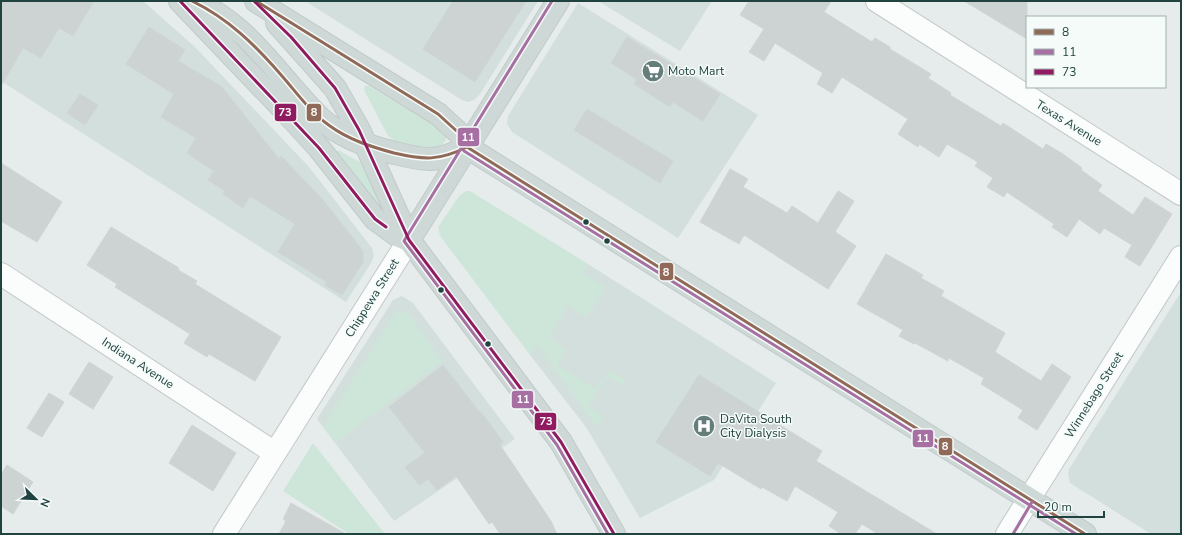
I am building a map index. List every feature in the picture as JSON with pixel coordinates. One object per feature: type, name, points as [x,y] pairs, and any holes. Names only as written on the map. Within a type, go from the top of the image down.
[{"type":"main road","points":[[180,1],[319,148],[375,219],[397,235],[409,240]]},
{"type":"main road","points":[[192,1],[220,16],[244,34],[321,119],[348,137],[410,157],[431,160],[450,156],[467,147]]},
{"type":"main road","points":[[255,1],[291,37],[335,88],[348,108],[366,144],[409,240],[561,442],[614,534]]},
{"type":"main road","points":[[255,1],[438,114],[461,135],[467,147],[1085,534]]},
{"type":"main road","name":"Chippewa Street","points":[[409,240],[558,1]]},
{"type":"street","name":"Texas Avenue","points":[[877,1],[1181,194]]},
{"type":"street","name":"Chippewa Street","points":[[224,534],[409,240]]},
{"type":"street","name":"Winnebago Street","points":[[1007,534],[1181,257]]},
{"type":"street","name":"Indiana Avenue","points":[[1,274],[275,452]]},
{"type":"shaded area","points":[[1,1],[143,1],[195,47],[309,167],[372,248],[374,256],[371,263],[346,302],[1,81]]},
{"type":"shaded area","points":[[305,1],[538,1],[480,94],[474,100],[468,102],[462,100]]},
{"type":"shaded area","points":[[598,1],[712,1],[680,51]]},
{"type":"shaded area","points":[[578,3],[758,115],[678,238],[512,132],[507,124],[508,116]]},
{"type":"shaded area","points":[[588,264],[776,383],[714,480],[640,518],[586,427],[530,355]]},
{"type":"shaded area","points":[[1181,292],[1181,534],[1151,534],[1070,483],[1068,474],[1069,469]]},
{"type":"shaded area","points":[[402,296],[413,303],[515,439],[394,521],[317,419],[393,300]]},
{"type":"green space","points":[[365,86],[369,86],[445,132],[447,135],[444,143],[437,148],[405,144],[393,140],[388,136],[364,90]]},
{"type":"green space","points":[[338,150],[362,163],[386,214],[382,216],[336,152]]},
{"type":"green space","points":[[466,191],[470,191],[588,264],[582,273],[606,288],[588,315],[585,316],[568,306],[549,337],[566,350],[557,365],[595,389],[609,372],[613,372],[627,382],[623,385],[607,376],[588,406],[601,415],[602,419],[596,426],[537,345],[530,355],[440,236],[438,227],[459,196]]},
{"type":"green space","points":[[396,311],[406,311],[443,361],[335,443],[323,427]]},
{"type":"green space","points":[[313,443],[385,534],[349,534],[283,491]]},
{"type":"building","points":[[1,1],[94,1],[73,36],[59,28],[41,58],[23,48],[1,86]]},
{"type":"building","points":[[453,1],[526,1],[475,82],[423,49]]},
{"type":"building","points":[[749,1],[831,1],[824,12],[872,42],[875,38],[890,47],[890,49],[931,74],[928,78],[951,93],[950,95],[1001,126],[1003,123],[1043,149],[1046,144],[1063,154],[1082,168],[1081,170],[1102,185],[1098,191],[1133,215],[1145,197],[1172,214],[1140,266],[1125,257],[1132,245],[1104,228],[1100,234],[1079,219],[1067,237],[1052,227],[1054,224],[1007,192],[1004,197],[987,187],[993,178],[975,166],[978,162],[947,144],[939,157],[919,144],[918,147],[898,134],[908,119],[842,77],[832,93],[817,84],[823,73],[775,43],[764,61],[749,52],[764,29],[740,15]]},
{"type":"building","points":[[964,1],[1027,1],[1026,38]]},
{"type":"building","points":[[149,27],[185,50],[178,61],[221,86],[279,159],[281,156],[323,200],[363,251],[363,262],[342,295],[325,285],[327,282],[278,252],[295,224],[250,196],[243,208],[223,194],[225,191],[208,180],[214,171],[187,153],[196,138],[161,117],[174,94],[126,64]]},
{"type":"building","name":"Moto Mart","points":[[627,37],[720,94],[703,121],[673,102],[670,107],[634,84],[637,79],[611,63]]},
{"type":"building","points":[[80,94],[98,105],[85,125],[67,113]]},
{"type":"building","points":[[587,109],[673,161],[660,183],[574,130]]},
{"type":"building","points":[[1,163],[62,202],[37,242],[1,221]]},
{"type":"building","points":[[730,169],[748,179],[743,187],[787,213],[792,206],[818,223],[838,191],[854,201],[835,232],[856,246],[828,289],[744,235],[739,244],[700,222]]},
{"type":"building","points":[[111,227],[179,268],[178,270],[197,281],[195,284],[281,337],[255,381],[209,354],[207,357],[184,343],[190,334],[115,287],[117,284],[87,265]]},
{"type":"building","points":[[886,254],[923,275],[921,278],[944,291],[941,296],[1005,333],[995,352],[1041,381],[1052,364],[1071,377],[1037,430],[1018,418],[1023,410],[981,384],[984,378],[949,358],[948,361],[899,336],[903,330],[857,304]]},
{"type":"building","points":[[89,362],[113,377],[93,409],[69,394]]},
{"type":"building","points":[[443,365],[503,442],[500,445],[551,521],[557,534],[500,534],[492,522],[489,524],[456,476],[437,490],[428,479],[419,485],[405,467],[425,453],[389,407]]},
{"type":"building","points":[[699,375],[822,451],[816,461],[937,534],[878,534],[862,524],[855,534],[841,534],[829,526],[838,512],[795,486],[787,501],[762,487],[761,489],[718,463],[710,476],[656,442]]},
{"type":"building","points":[[49,393],[64,402],[42,437],[27,428]]},
{"type":"building","points":[[192,425],[236,453],[213,491],[169,463]]},
{"type":"building","points":[[7,465],[33,482],[13,514],[1,506],[1,475]]},
{"type":"building","points":[[291,503],[346,534],[279,534],[286,521],[283,519]]},
{"type":"transit line","name":"73","points":[[180,1],[319,148],[375,219],[386,227]]},
{"type":"transit line","name":"8","points":[[192,1],[230,24],[272,65],[304,102],[323,121],[337,131],[386,151],[414,157],[440,157],[457,152],[467,147]]},
{"type":"transit line","name":"73","points":[[254,1],[291,37],[335,88],[359,130],[409,240],[561,442],[614,534]]},
{"type":"transit line","name":"8","points":[[256,1],[438,114],[461,135],[467,147],[1085,534]]},
{"type":"transit line","name":"11","points":[[552,1],[404,241],[557,445],[608,534]]},
{"type":"transit line","name":"11","points":[[464,151],[1076,534]]},
{"type":"transit line","name":"11","points":[[1013,534],[1032,502]]},
{"type":"place","name":"Moto Mart","points":[[653,71]]},
{"type":"place","name":"DaVita South City Dialysis","points":[[704,426]]}]
